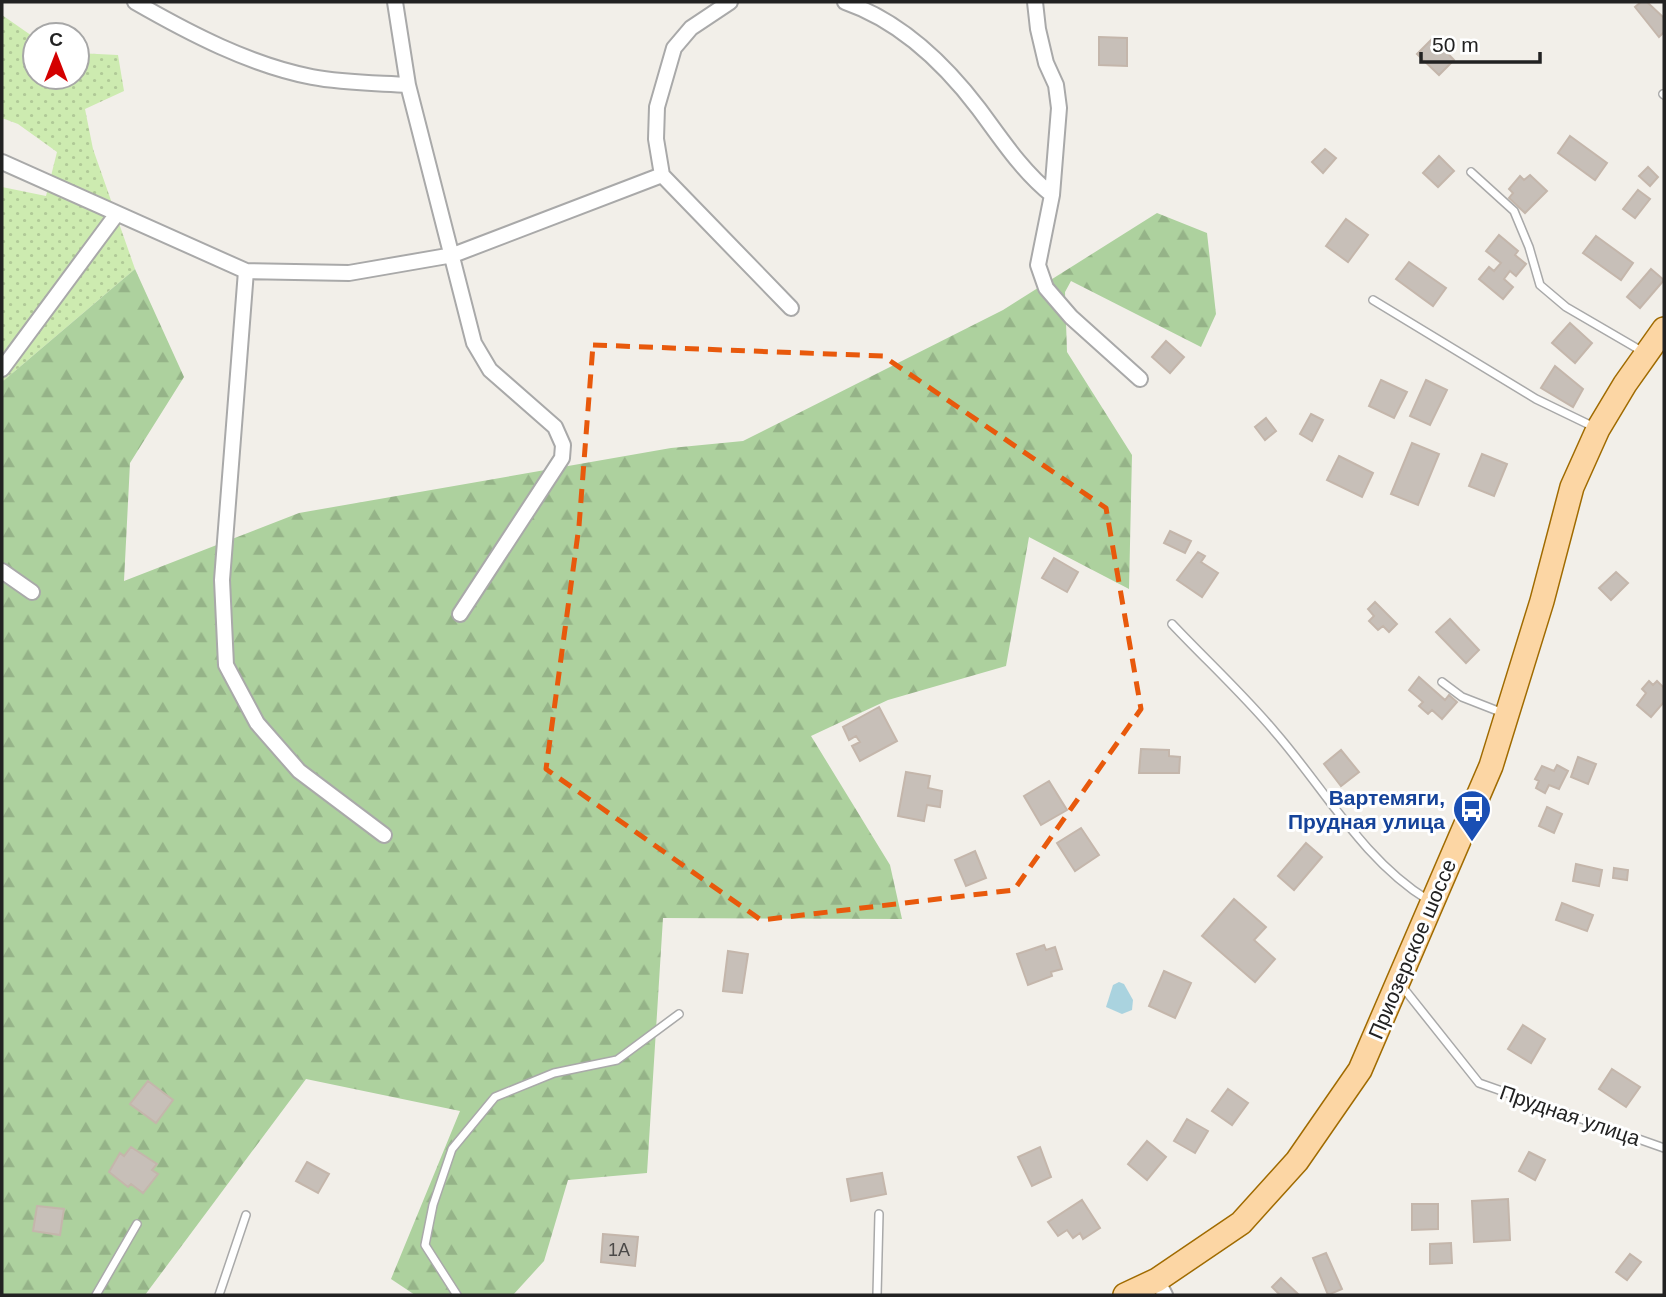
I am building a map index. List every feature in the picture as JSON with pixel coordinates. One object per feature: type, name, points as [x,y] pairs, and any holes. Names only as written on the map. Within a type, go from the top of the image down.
[{"type":"main road","name":"Приозерское шоссе","points":[[1125,1295],[1161,1287],[1241,1223],[1297,1160],[1360,1070],[1492,766],[1542,601],[1572,487],[1598,429],[1645,353],[1664,329]]},
{"type":"street","points":[[135,2],[184,30],[256,59],[312,77],[408,85]]},
{"type":"street","points":[[395,2],[408,85],[453,255],[466,319],[485,361],[525,403],[555,427],[563,444],[562,458],[460,614]]},
{"type":"street","points":[[730,2],[691,28],[674,48],[657,107],[656,139],[662,175],[790,308]]},
{"type":"street","points":[[845,2],[895,25],[943,67],[977,106],[1028,176],[1052,195]]},
{"type":"street","points":[[1035,2],[1038,29],[1056,85],[1059,108],[1052,195],[1038,265],[1046,288],[1071,317],[1140,379]]},
{"type":"street","points":[[2,162],[246,271],[349,273],[453,255],[662,175]]},
{"type":"street","points":[[2,369],[116,215]]},
{"type":"street","points":[[246,271],[222,580],[226,665],[257,723],[299,771],[384,835]]},
{"type":"street","points":[[2,571],[32,592]]},
{"type":"lane","points":[[1471,172],[1514,211],[1529,247],[1539,285],[1566,307],[1645,353]]},
{"type":"lane","points":[[1373,300],[1536,399],[1598,429]]},
{"type":"lane","points":[[1172,624],[1275,731],[1354,833],[1407,887],[1432,902]]},
{"type":"lane","points":[[1442,682],[1462,697],[1508,715]]},
{"type":"lane","name":"Прудная улица","points":[[1397,983],[1408,991],[1479,1083],[1664,1148]]},
{"type":"lane","points":[[457,1295],[425,1245],[433,1205],[452,1149],[495,1097],[554,1073],[617,1060],[679,1014]]},
{"type":"lane","points":[[877,1295],[879,1214]]},
{"type":"lane","points":[[219,1295],[246,1215]]},
{"type":"lane","points":[[96,1295],[137,1224]]},
{"type":"highlighted area","points":[[593,345],[883,356],[1106,508],[1141,709],[1014,890],[761,920],[546,769],[579,526]]},
{"type":"green space","points":[[2,15],[21,28],[21,91],[91,91],[91,54],[118,55],[124,91],[85,109],[93,149],[135,269],[2,382],[2,187],[46,196],[57,152],[18,124],[2,118]]},
{"type":"green space","points":[[1157,213],[1207,233],[1216,314],[1201,347],[1071,281],[1065,292],[1067,352],[1132,455],[1129,589],[1029,537],[1006,666],[888,700],[811,736],[890,865],[902,919],[663,918],[647,1173],[568,1180],[544,1261],[513,1295],[415,1295],[391,1279],[460,1111],[306,1079],[145,1295],[2,1295],[2,382],[135,269],[184,377],[130,463],[124,581],[299,513],[671,448],[743,441],[1003,310]]},
{"type":"water","points":[[1119,982],[1124,984],[1133,1000],[1132,1010],[1122,1014],[1106,1007],[1113,985]]},
{"type":"building","points":[[1641,2],[1647,2],[1664,18],[1664,32],[1659,37],[1635,7]]},
{"type":"building","points":[[1099,37],[1127,38],[1127,66],[1099,65]]},
{"type":"building","points":[[1433,38],[1454,60],[1439,75],[1417,54]]},
{"type":"building","points":[[1570,136],[1607,163],[1595,180],[1558,153]]},
{"type":"building","points":[[1325,149],[1336,158],[1323,173],[1312,162]]},
{"type":"building","points":[[1439,156],[1454,171],[1438,187],[1423,173]]},
{"type":"building","points":[[1648,167],[1658,177],[1650,186],[1639,176]]},
{"type":"building","points":[[1530,175],[1547,191],[1525,213],[1509,198],[1513,193],[1509,189],[1520,176],[1524,180]]},
{"type":"building","points":[[1638,190],[1650,199],[1635,218],[1623,209]]},
{"type":"building","points":[[1346,219],[1368,235],[1348,262],[1326,246]]},
{"type":"building","points":[[1499,235],[1518,251],[1515,255],[1526,264],[1516,276],[1510,271],[1504,279],[1513,287],[1503,299],[1479,279],[1489,267],[1494,271],[1501,263],[1486,251]]},
{"type":"building","points":[[1596,236],[1633,263],[1621,280],[1583,253]]},
{"type":"building","points":[[1409,262],[1446,288],[1433,306],[1396,279]]},
{"type":"building","points":[[1651,269],[1664,280],[1640,308],[1627,297]]},
{"type":"building","points":[[1570,323],[1592,343],[1575,363],[1552,343]]},
{"type":"building","points":[[1166,341],[1184,357],[1170,373],[1152,357]]},
{"type":"building","points":[[1555,366],[1583,389],[1573,407],[1541,388]]},
{"type":"building","points":[[1381,380],[1407,392],[1394,418],[1369,406]]},
{"type":"building","points":[[1426,380],[1447,390],[1430,425],[1410,416]]},
{"type":"building","points":[[1311,414],[1323,420],[1312,441],[1300,434]]},
{"type":"building","points":[[1266,418],[1276,431],[1265,440],[1255,427]]},
{"type":"building","points":[[1412,443],[1439,454],[1418,505],[1391,494]]},
{"type":"building","points":[[1482,454],[1507,464],[1494,496],[1469,486]]},
{"type":"building","points":[[1339,456],[1373,473],[1362,497],[1327,480]]},
{"type":"building","points":[[1170,531],[1191,541],[1185,553],[1164,543]]},
{"type":"building","points":[[1198,552],[1205,556],[1201,562],[1218,573],[1202,597],[1177,580]]},
{"type":"building","points":[[1054,558],[1078,572],[1067,592],[1042,578]]},
{"type":"building","points":[[1616,572],[1628,583],[1611,600],[1599,588]]},
{"type":"building","points":[[1375,602],[1397,624],[1389,632],[1383,626],[1378,630],[1369,621],[1374,616],[1368,609]]},
{"type":"building","points":[[1450,619],[1479,650],[1466,663],[1436,632]]},
{"type":"building","points":[[1419,677],[1445,700],[1449,695],[1457,702],[1442,719],[1432,710],[1428,714],[1419,706],[1423,702],[1409,690]]},
{"type":"building","points":[[1649,681],[1653,685],[1657,681],[1664,688],[1664,702],[1651,717],[1637,705],[1646,693],[1642,689]]},
{"type":"building","points":[[879,707],[897,741],[860,761],[852,746],[860,742],[856,736],[849,740],[843,727]]},
{"type":"building","points":[[1141,749],[1169,750],[1169,756],[1180,757],[1179,773],[1139,773]]},
{"type":"building","points":[[1341,750],[1359,772],[1341,786],[1324,764]]},
{"type":"building","points":[[1578,757],[1596,764],[1588,784],[1571,777]]},
{"type":"building","points":[[1557,765],[1568,771],[1559,789],[1549,785],[1545,793],[1536,788],[1539,781],[1535,779],[1542,766],[1554,771]]},
{"type":"building","points":[[906,772],[930,776],[928,788],[942,791],[940,807],[927,805],[924,821],[898,816]]},
{"type":"building","points":[[1049,781],[1067,810],[1041,825],[1024,796]]},
{"type":"building","points":[[1547,807],[1562,814],[1554,833],[1539,826]]},
{"type":"building","points":[[1081,828],[1099,855],[1075,871],[1057,843]]},
{"type":"building","points":[[1306,843],[1322,857],[1294,890],[1278,876]]},
{"type":"building","points":[[975,851],[986,878],[966,886],[955,860]]},
{"type":"building","points":[[1576,864],[1602,870],[1599,886],[1573,881]]},
{"type":"building","points":[[1614,868],[1628,870],[1627,880],[1613,878]]},
{"type":"building","points":[[1234,899],[1266,927],[1254,940],[1275,959],[1255,982],[1202,936]]},
{"type":"building","points":[[1562,903],[1593,915],[1587,931],[1556,920]]},
{"type":"building","points":[[1044,945],[1046,950],[1055,947],[1062,969],[1028,985],[1017,954]]},
{"type":"building","points":[[728,951],[748,954],[742,993],[723,991]]},
{"type":"building","points":[[1164,971],[1191,983],[1175,1018],[1149,1006]]},
{"type":"building","points":[[1523,1025],[1545,1039],[1531,1063],[1508,1049]]},
{"type":"building","points":[[1612,1069],[1640,1087],[1626,1107],[1599,1089]]},
{"type":"building","points":[[148,1081],[173,1100],[156,1123],[130,1104]]},
{"type":"building","points":[[1228,1089],[1248,1103],[1232,1125],[1212,1111]]},
{"type":"building","points":[[1187,1119],[1208,1131],[1195,1153],[1174,1141]]},
{"type":"building","points":[[1147,1141],[1166,1157],[1147,1180],[1128,1164]]},
{"type":"building","points":[[131,1147],[157,1164],[152,1170],[158,1174],[143,1193],[131,1184],[128,1187],[109,1172],[120,1153],[124,1156]]},
{"type":"building","points":[[1040,1147],[1051,1177],[1032,1186],[1018,1157]]},
{"type":"building","points":[[1529,1152],[1545,1160],[1535,1180],[1519,1171]]},
{"type":"building","points":[[307,1162],[329,1174],[318,1193],[296,1181]]},
{"type":"building","points":[[882,1173],[886,1194],[851,1201],[847,1179]]},
{"type":"building","points":[[1508,1199],[1510,1240],[1474,1242],[1472,1201]]},
{"type":"building","points":[[1082,1200],[1100,1228],[1083,1239],[1080,1233],[1073,1238],[1067,1230],[1058,1236],[1048,1222]]},
{"type":"building","points":[[1412,1204],[1438,1204],[1438,1229],[1412,1230]]},
{"type":"building","points":[[37,1206],[64,1209],[60,1235],[33,1231]]},
{"type":"building","points":[[603,1234],[638,1237],[635,1266],[601,1262]]},
{"type":"building","points":[[1451,1243],[1452,1263],[1430,1264],[1430,1244]]},
{"type":"building","points":[[1326,1253],[1342,1289],[1328,1295],[1313,1258]]},
{"type":"building","points":[[1630,1254],[1641,1262],[1627,1280],[1616,1272]]},
{"type":"building","points":[[1281,1278],[1297,1295],[1280,1295],[1272,1287]]},
{"type":"place","name":"Вартемяги, Прудная улица","points":[[1472,843]]}]
